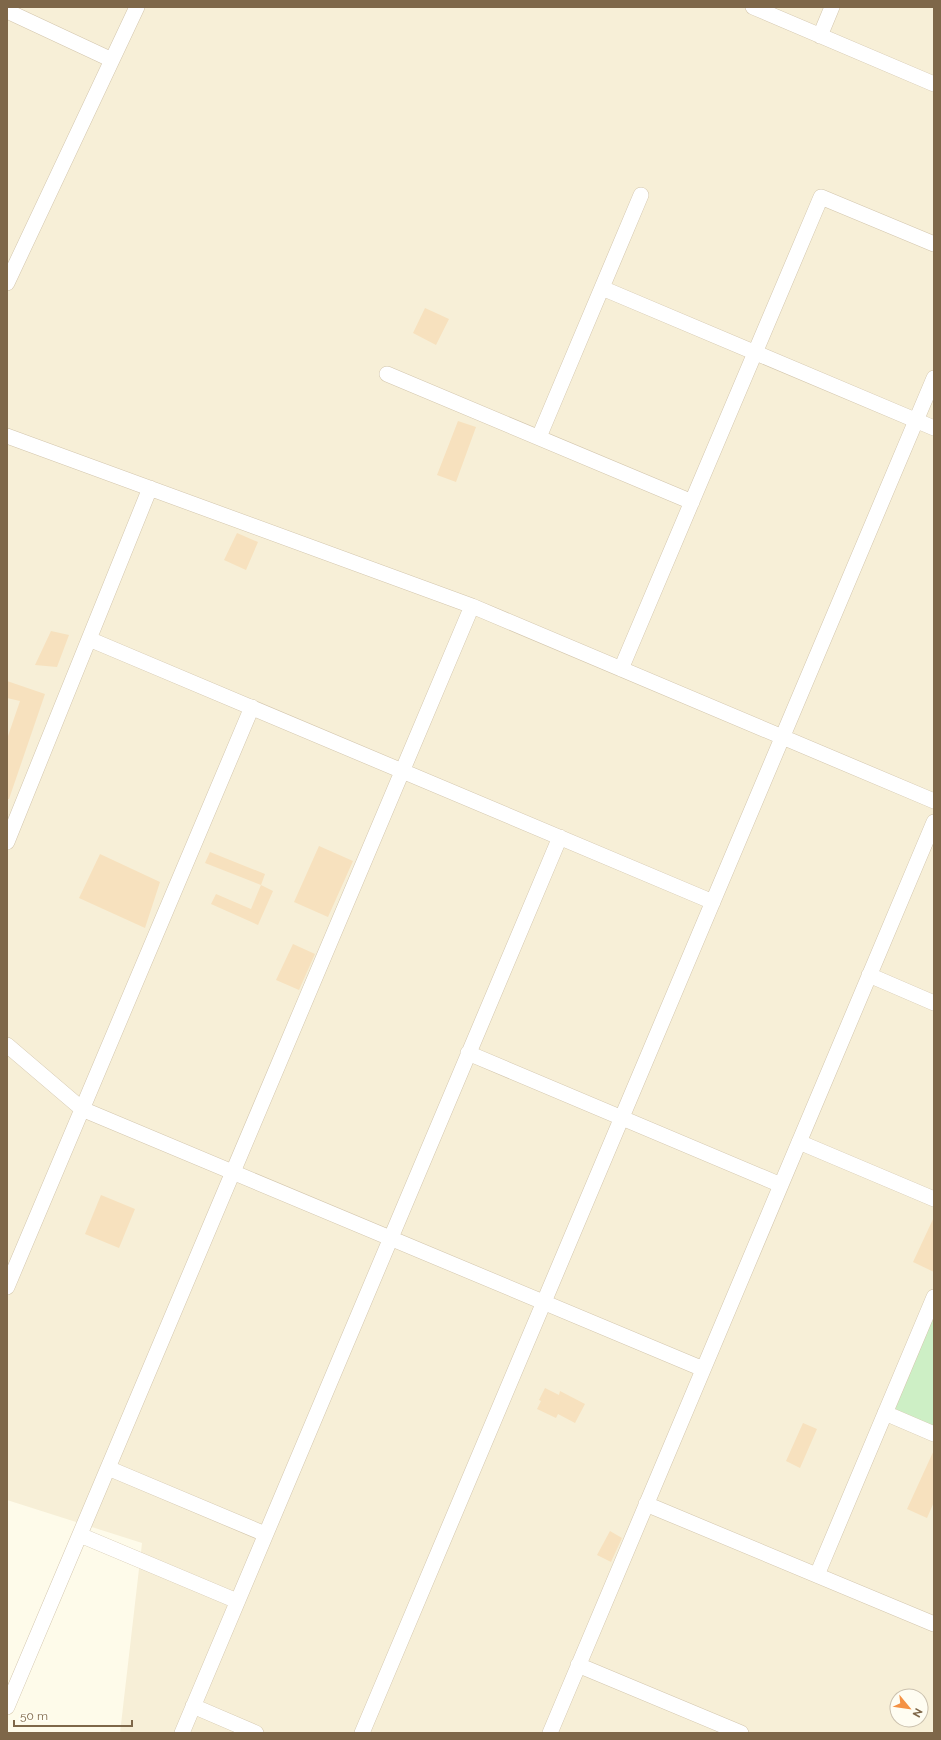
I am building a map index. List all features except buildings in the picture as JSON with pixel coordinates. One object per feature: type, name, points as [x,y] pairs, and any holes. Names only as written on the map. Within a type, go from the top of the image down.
[{"type":"street","points":[[7,283],[137,7]]},
{"type":"street","points":[[753,7],[934,84]]},
{"type":"street","points":[[820,36],[832,7]]},
{"type":"street","points":[[7,11],[112,60]]},
{"type":"street","points":[[539,437],[641,195]]},
{"type":"street","points":[[621,669],[821,197],[934,244]]},
{"type":"street","points":[[602,288],[934,428]]},
{"type":"street","points":[[387,374],[692,502]]},
{"type":"street","points":[[362,1733],[934,378]]},
{"type":"street","points":[[7,436],[472,606],[934,801]]},
{"type":"street","points":[[7,842],[150,488]]},
{"type":"street","points":[[7,1707],[472,606]]},
{"type":"street","points":[[89,639],[713,902]]},
{"type":"street","points":[[7,1287],[252,707]]},
{"type":"street","points":[[550,1733],[934,822]]},
{"type":"street","points":[[182,1733],[560,837]]},
{"type":"street","points":[[869,976],[934,1003]]},
{"type":"street","points":[[7,1045],[82,1109],[703,1370]]},
{"type":"street","points":[[468,1053],[781,1185]]},
{"type":"street","points":[[799,1142],[934,1199]]},
{"type":"street","points":[[817,1575],[934,1297]]},
{"type":"street","points":[[885,1413],[934,1434]]},
{"type":"street","points":[[108,1468],[265,1534]]},
{"type":"street","points":[[646,1504],[934,1624]]},
{"type":"street","points":[[80,1535],[237,1601]]},
{"type":"street","points":[[578,1665],[741,1733]]},
{"type":"street","points":[[193,1706],[256,1733]]},
{"type":"shaded area","points":[[7,7],[934,7],[934,1733],[120,1733],[142,1543],[7,1500]]},
{"type":"green space","points":[[934,1313],[934,1428],[892,1410]]}]
